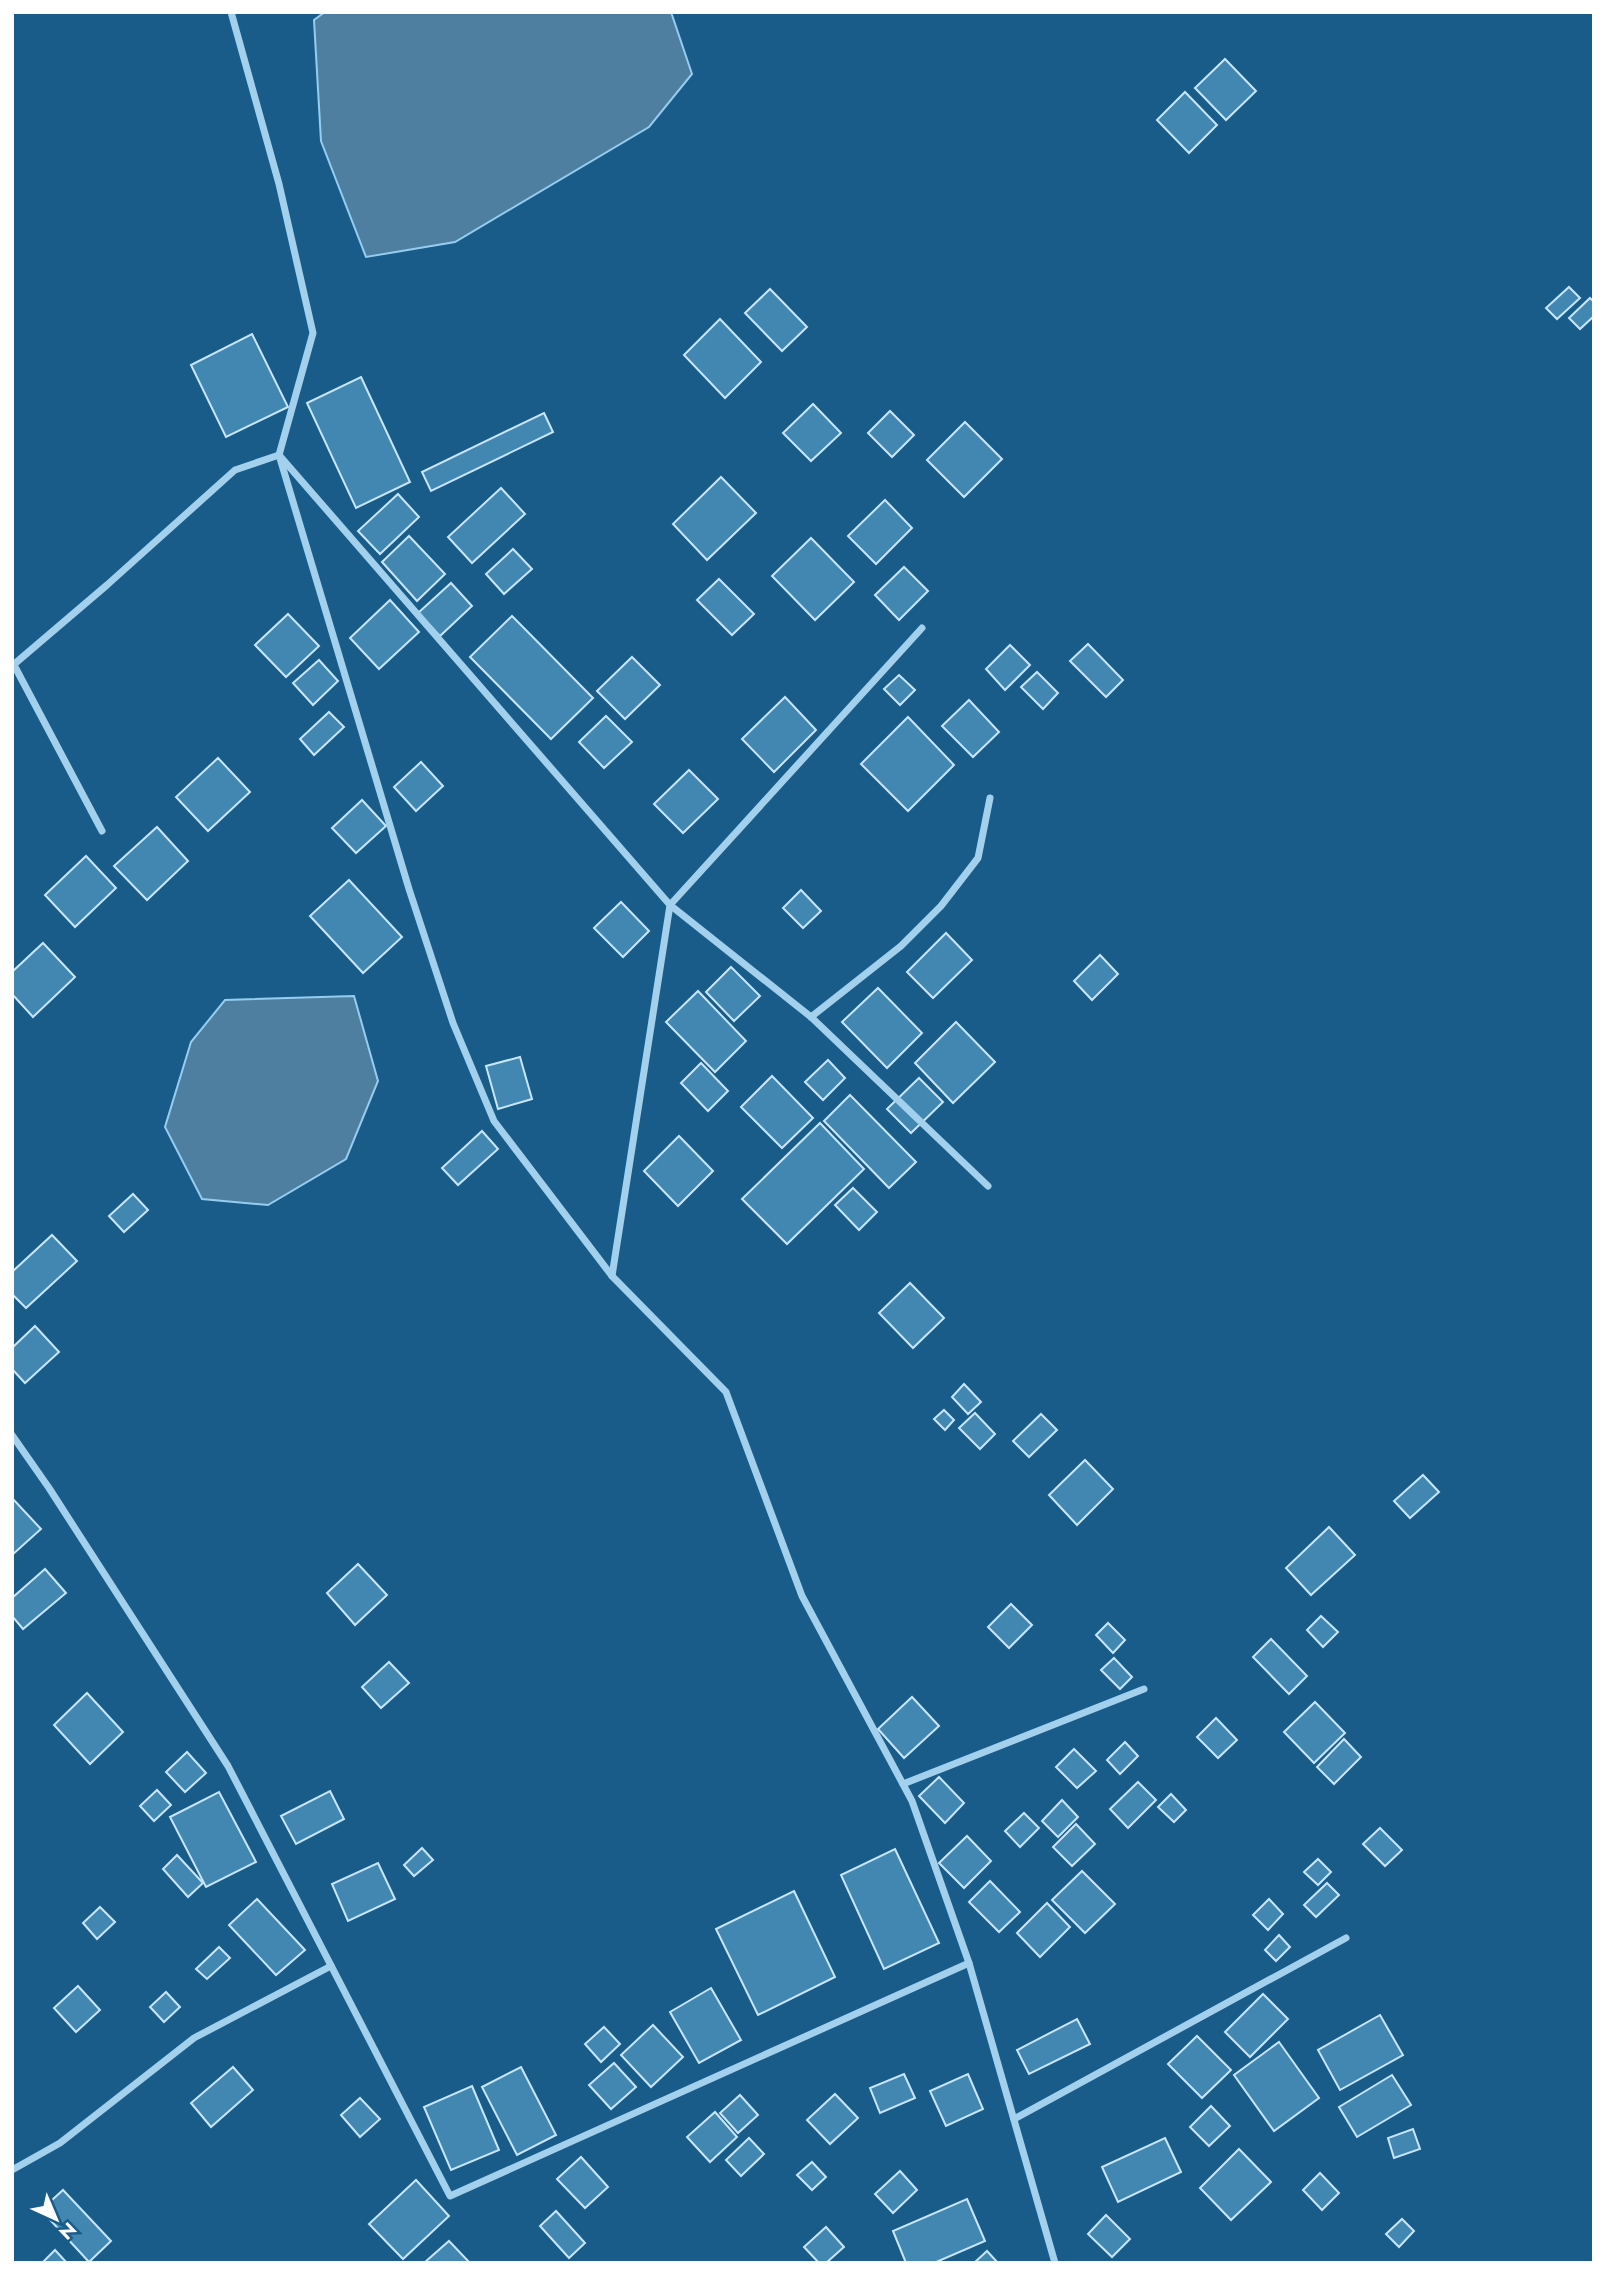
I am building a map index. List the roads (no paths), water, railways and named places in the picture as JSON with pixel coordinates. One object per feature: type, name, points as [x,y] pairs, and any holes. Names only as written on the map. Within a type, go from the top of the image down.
[{"type":"street","points":[[231,12],[279,184],[313,333],[279,455],[409,889],[453,1023],[494,1121],[612,1276],[726,1392],[802,1596],[912,1801],[969,1963],[1055,2263]]},
{"type":"street","points":[[102,831],[13,665],[235,470],[279,455]]},
{"type":"street","points":[[279,455],[670,905],[811,1017],[988,1186]]},
{"type":"street","points":[[612,1276],[670,905],[922,628]]},
{"type":"street","points":[[811,1017],[901,946],[941,906],[978,858],[990,798]]},
{"type":"street","points":[[12,1435],[228,1766],[450,2196],[969,1963]]},
{"type":"street","points":[[903,1784],[1144,1689]]},
{"type":"street","points":[[1014,2119],[1346,1938]]},
{"type":"street","points":[[12,2170],[60,2143],[194,2038],[331,1966]]},
{"type":"water","points":[[325,12],[671,12],[692,74],[649,127],[455,242],[366,257],[321,141],[314,20]]},
{"type":"water","points":[[354,996],[378,1081],[346,1159],[268,1205],[202,1199],[165,1127],[191,1042],[225,1000]]}]
